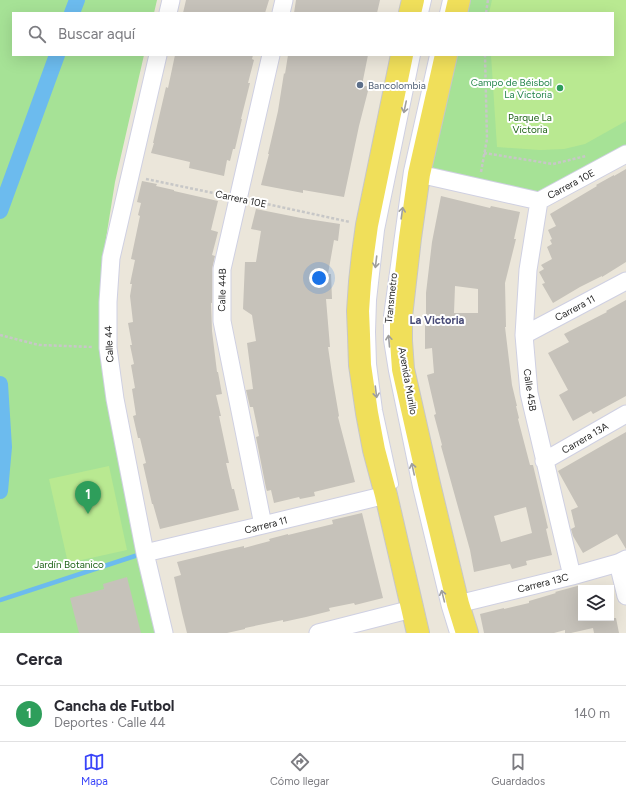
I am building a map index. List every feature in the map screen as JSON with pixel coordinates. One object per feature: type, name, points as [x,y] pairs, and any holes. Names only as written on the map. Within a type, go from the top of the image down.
[{"type":"main road","points":[[410,12],[413,0]]},
{"type":"main road","points":[[456,12],[459,0]]},
{"type":"main road","points":[[402,56],[362,254],[358,311],[360,365],[374,450],[391,492],[412,610],[418,633]]},
{"type":"main road","name":"Avenida Murillo","points":[[446,56],[419,174],[401,317],[400,341],[403,369],[429,484],[458,604],[467,633]]},
{"type":"street","points":[[168,12],[171,0]]},
{"type":"street","points":[[281,12],[284,0]]},
{"type":"street","name":"Calle 44","points":[[158,56],[111,258],[108,302],[108,348],[115,399],[145,553],[164,633]]},
{"type":"street","name":"Calle 44B","points":[[263,525],[222,321],[222,269],[237,198],[271,56]]},
{"type":"street","name":"Carrera 10E","points":[[419,174],[539,201],[626,154]]},
{"type":"street","name":"Calle 45B","points":[[539,201],[528,270],[524,335],[529,393],[572,576]]},
{"type":"street","name":"Carrera 11","points":[[524,335],[626,281]]},
{"type":"street","name":"Carrera 13A","points":[[544,461],[626,414]]},
{"type":"street","name":"Carrera 11","points":[[145,553],[263,525],[391,492]]},
{"type":"street","points":[[622,561],[626,596]]},
{"type":"street","name":"Carrera 13C","points":[[458,604],[572,576],[622,561]]},
{"type":"street","points":[[318,633],[412,610]]},
{"type":"lane","points":[[424,12],[427,0]]},
{"type":"lane","points":[[444,12],[447,0]]},
{"type":"lane","name":"Transmetro","points":[[391,492],[372,364],[372,308],[380,230],[416,56]]},
{"type":"lane","name":"Transmetro","points":[[434,56],[408,171],[388,316],[388,340],[392,372],[417,487],[446,607],[454,633]]},
{"type":"path","points":[[486,12],[488,0]]},
{"type":"path","points":[[477,187],[487,139],[485,56]]},
{"type":"path","points":[[484,153],[553,164],[588,156]]},
{"type":"path","name":"Carrera 10E","points":[[130,175],[352,222]]},
{"type":"path","points":[[0,335],[39,345],[108,348]]},
{"type":"green space","name":"Jardín Botanico","points":[[0,0],[157,0],[154,12],[12,12],[12,56],[144,56],[115,182],[104,251],[100,318],[104,371],[130,523],[155,633],[0,633]]},
{"type":"green space","name":"Parque La Victoria","points":[[470,0],[626,0],[626,146],[541,194],[424,168],[455,56],[614,56],[614,12],[466,12]]},
{"type":"green space","name":"Campo de Béisbol La Victoria","points":[[492,0],[626,0],[626,121],[585,144],[564,149],[540,150],[497,147],[491,56],[614,56],[614,12],[489,12]]},
{"type":"green space","points":[[109,466],[127,550],[68,563],[49,479]]},
{"type":"building","points":[[186,0],[269,0],[265,12],[183,12]]},
{"type":"building","points":[[296,0],[380,0],[377,12],[294,12]]},
{"type":"building","points":[[175,56],[253,56],[252,59],[254,60],[248,83],[250,83],[235,149],[233,149],[230,161],[227,160],[224,176],[189,168],[190,162],[151,153],[166,87],[168,88]]},
{"type":"building","points":[[288,56],[368,56],[362,85],[369,87],[344,197],[303,190],[303,193],[261,185],[278,111],[284,73],[285,74]]},
{"type":"building","points":[[626,169],[626,262],[602,277],[580,287],[553,303],[542,284],[545,283],[539,272],[544,269],[541,265],[552,259],[547,247],[552,244],[550,240],[552,239],[548,230],[556,226],[550,214],[597,186],[596,185]]},
{"type":"building","points":[[142,181],[157,184],[156,186],[174,191],[218,201],[211,230],[218,232],[212,255],[215,256],[212,269],[211,303],[212,331],[217,372],[222,394],[216,395],[229,463],[226,463],[239,510],[160,529],[152,504],[143,464],[146,463],[133,416],[136,415],[132,389],[135,388],[131,365],[134,364],[130,345],[132,345],[128,323],[133,322],[130,296],[132,284],[130,284],[135,260],[131,259],[140,216],[138,215],[141,203],[137,202]]},
{"type":"building","points":[[441,196],[490,208],[491,206],[520,212],[514,239],[516,239],[505,283],[505,327],[518,419],[530,465],[533,465],[548,528],[546,529],[552,555],[526,561],[527,565],[512,569],[510,564],[474,572],[470,550],[441,446],[434,415],[436,414],[427,375],[434,373],[432,348],[425,349],[426,293],[432,242]],"holes":[[[455,286],[478,289],[478,313],[454,313]],[[526,507],[532,533],[501,542],[494,516]]]},
{"type":"building","points":[[256,209],[340,224],[338,241],[334,240],[328,274],[331,274],[332,299],[326,299],[330,347],[328,347],[338,417],[355,482],[314,492],[315,496],[300,499],[299,497],[274,503],[271,490],[267,491],[266,488],[256,437],[259,436],[253,407],[250,407],[246,390],[253,389],[247,343],[256,341],[252,315],[243,309],[245,262],[256,262],[261,231],[251,229]]},
{"type":"building","points":[[626,300],[626,396],[593,414],[591,411],[573,421],[559,395],[568,390],[548,353],[569,342],[564,334],[607,312],[606,311]]},
{"type":"building","points":[[626,432],[626,549],[617,534],[583,553],[573,536],[571,529],[575,527],[571,510],[578,507],[558,471]]},
{"type":"building","points":[[362,513],[383,598],[355,605],[354,603],[329,608],[330,611],[306,617],[283,622],[283,620],[227,633],[187,633],[174,577],[181,575],[177,562],[244,546],[244,548],[270,541],[269,539],[333,524],[332,520]]},
{"type":"building","points":[[127,577],[141,633],[79,633],[70,598],[104,589],[103,584]]},
{"type":"building","points":[[578,586],[578,621],[614,621],[614,618],[616,618],[619,633],[594,633],[593,628],[571,633],[565,633],[565,630],[554,633],[484,633],[480,614],[529,603],[529,601],[556,593],[555,592]]},
{"type":"waterway","points":[[72,12],[77,0]]},
{"type":"waterway","points":[[0,211],[57,56]]},
{"type":"waterway","points":[[0,384],[4,447],[0,491]]},
{"type":"waterway","points":[[0,600],[141,554]]},
{"type":"place","name":"Bancolombia","points":[[360,85]]},
{"type":"place","name":"Campo de Béisbol La Victoria","points":[[560,88]]},
{"type":"place","name":"Cancha de Futbol","points":[[88,514]]},
{"type":"district","name":"La Victoria","points":[[437,320]]}]
